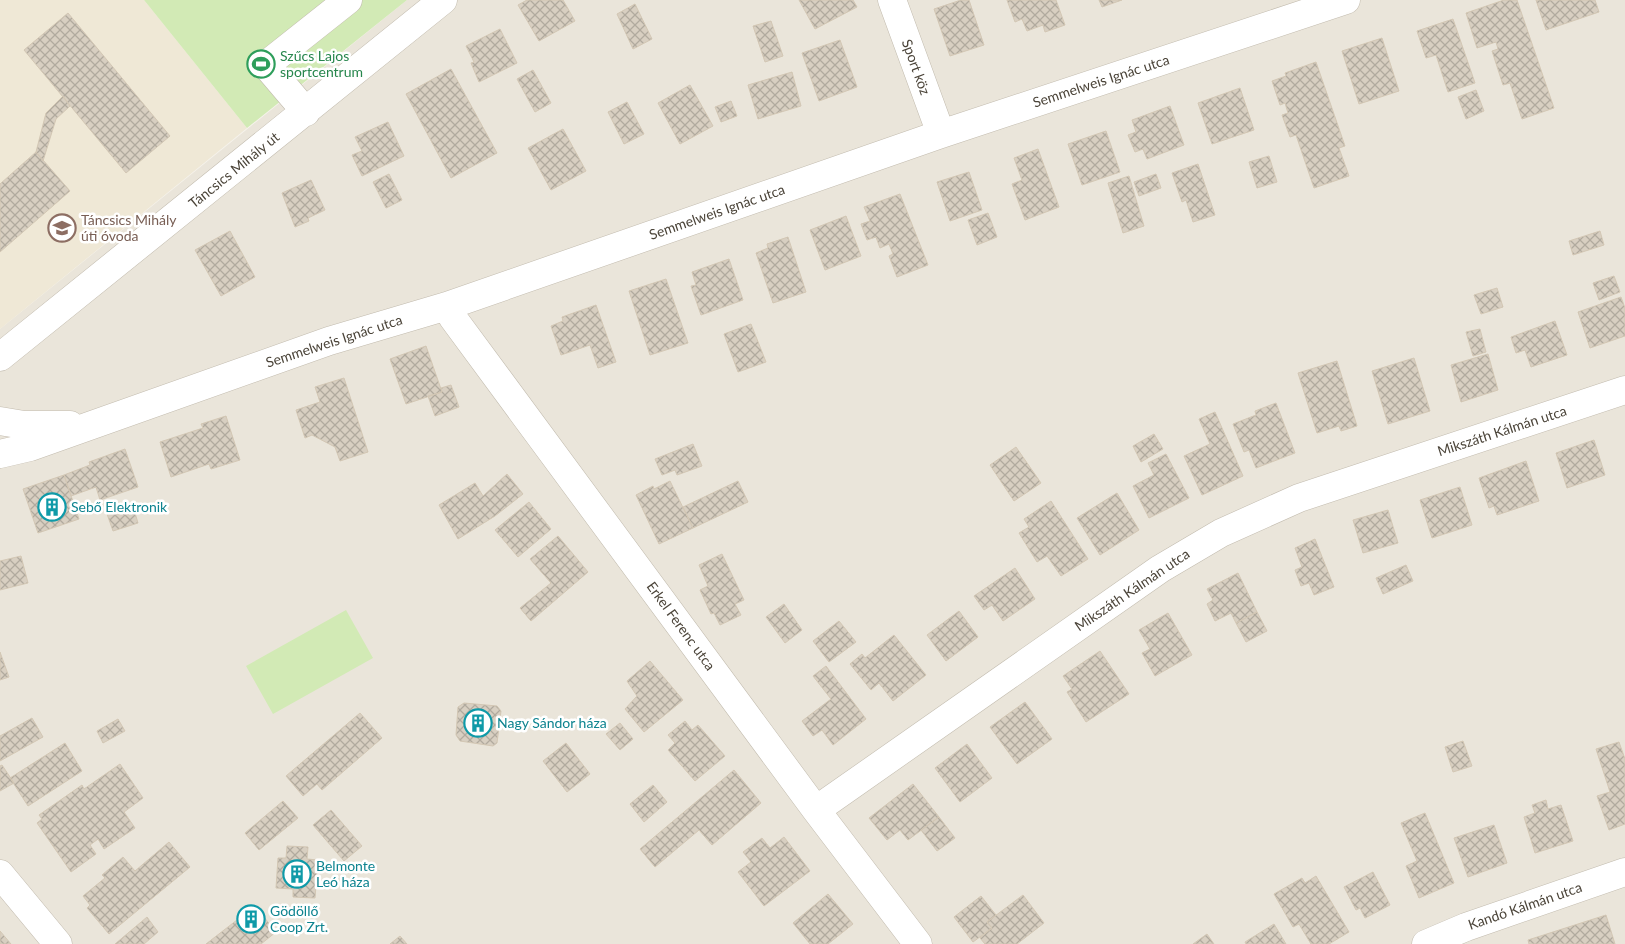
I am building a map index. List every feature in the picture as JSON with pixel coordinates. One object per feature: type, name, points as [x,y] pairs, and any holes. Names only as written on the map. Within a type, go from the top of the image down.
[{"type":"street","points":[[306,112],[266,65],[348,0]]},
{"type":"street","name":"Táncsics Mihály út","points":[[0,357],[443,0]]},
{"type":"street","name":"Sport köz","points":[[892,0],[941,134]]},
{"type":"street","name":"Semmelweis Ignác utca","points":[[0,454],[30,447],[329,341],[447,306],[941,134],[1346,0]]},
{"type":"street","name":"Erkel Ferenc utca","points":[[447,306],[453,318],[816,810],[918,944]]},
{"type":"street","name":"Mikszáth Kálmán utca","points":[[816,810],[1160,569],[1221,533],[1300,498],[1625,390]]},
{"type":"street","name":"Semmelweis Ignác utca","points":[[0,421],[24,425],[89,425]]},
{"type":"street","name":"Kandó Kálmán utca","points":[[1426,944],[1466,926],[1625,872]]},
{"type":"street","points":[[0,874],[58,944]]},
{"type":"shaded area","name":"Táncsics Mihály úti óvoda","points":[[0,0],[144,0],[247,128],[0,329]]},
{"type":"shaded area","points":[[407,0],[1625,0],[1625,944],[0,944],[0,329]]},
{"type":"green space","name":"Szűcs Lajos sportcentrum","points":[[144,0],[407,0],[247,128]]},
{"type":"green space","points":[[346,610],[373,658],[273,714],[246,666]]},
{"type":"building","points":[[527,0],[563,0],[575,21],[539,41],[518,5]]},
{"type":"building","points":[[799,0],[853,0],[857,7],[815,29]]},
{"type":"building","points":[[961,0],[969,0],[984,45],[950,56],[934,9]]},
{"type":"building","points":[[1007,0],[1056,0],[1065,25],[1045,32],[1043,25],[1027,31],[1022,19],[1015,22]]},
{"type":"building","points":[[1099,0],[1122,0],[1102,7]]},
{"type":"building","points":[[1504,0],[1517,0],[1554,108],[1522,119],[1510,83],[1503,85],[1492,51],[1498,49],[1496,42],[1477,48],[1466,13]]},
{"type":"building","points":[[1536,0],[1595,0],[1599,12],[1546,30]]},
{"type":"building","points":[[635,4],[652,39],[633,49],[617,14]]},
{"type":"building","points":[[68,13],[170,136],[126,173],[24,50]]},
{"type":"building","points":[[1453,19],[1475,83],[1448,92],[1436,55],[1426,58],[1417,31]]},
{"type":"building","points":[[771,21],[783,56],[765,62],[753,26]]},
{"type":"building","points":[[500,29],[517,63],[479,82],[471,63],[474,62],[466,46]]},
{"type":"building","points":[[1382,38],[1399,91],[1359,104],[1342,51]]},
{"type":"building","points":[[840,40],[857,87],[819,101],[802,53]]},
{"type":"building","points":[[1316,62],[1345,146],[1339,148],[1349,176],[1314,188],[1296,135],[1290,137],[1282,115],[1288,113],[1285,103],[1280,105],[1272,81],[1286,76],[1285,73]]},
{"type":"building","points":[[451,69],[497,153],[451,178],[406,94]]},
{"type":"building","points":[[533,70],[551,103],[535,112],[517,79]]},
{"type":"building","points":[[792,72],[801,106],[758,119],[748,85]]},
{"type":"building","points":[[690,85],[713,126],[680,144],[658,103]]},
{"type":"building","points":[[1240,88],[1254,130],[1212,144],[1198,103]]},
{"type":"building","points":[[1476,90],[1484,111],[1466,119],[1458,97]]},
{"type":"building","points":[[63,96],[70,106],[56,119],[43,161],[36,152],[46,113]]},
{"type":"building","points":[[731,101],[737,116],[721,122],[715,107]]},
{"type":"building","points":[[627,102],[644,134],[624,144],[608,112]]},
{"type":"building","points":[[1170,106],[1184,145],[1147,159],[1143,149],[1135,152],[1128,135],[1136,132],[1132,120]]},
{"type":"building","points":[[388,122],[404,156],[362,176],[352,155],[362,151],[355,137]]},
{"type":"building","points":[[563,129],[586,171],[551,190],[528,148]]},
{"type":"building","points":[[1106,131],[1120,172],[1082,185],[1068,144]]},
{"type":"building","points":[[1038,149],[1059,207],[1025,220],[1012,184],[1022,180],[1014,158]]},
{"type":"building","points":[[36,152],[70,191],[0,252],[0,184]]},
{"type":"building","points":[[1269,156],[1277,182],[1257,188],[1249,162]]},
{"type":"building","points":[[1198,164],[1215,215],[1193,222],[1186,200],[1182,202],[1172,173]]},
{"type":"building","points":[[969,172],[982,210],[950,221],[937,182]]},
{"type":"building","points":[[389,174],[402,200],[386,208],[373,182]]},
{"type":"building","points":[[1156,174],[1161,188],[1139,196],[1134,182]]},
{"type":"building","points":[[1129,176],[1144,226],[1123,233],[1108,183]]},
{"type":"building","points":[[311,180],[325,210],[308,218],[309,221],[295,227],[282,193]]},
{"type":"building","points":[[900,194],[928,265],[897,277],[889,256],[893,254],[889,244],[880,248],[876,237],[867,240],[861,224],[870,221],[864,207]]},
{"type":"building","points":[[988,213],[997,237],[977,245],[968,220]]},
{"type":"building","points":[[846,216],[861,256],[825,270],[810,230]]},
{"type":"building","points":[[230,231],[255,277],[221,296],[195,250]]},
{"type":"building","points":[[1600,231],[1604,245],[1573,255],[1569,241]]},
{"type":"building","points":[[788,237],[806,292],[773,303],[756,253],[768,248],[767,244]]},
{"type":"building","points":[[729,259],[743,300],[701,315],[691,286],[696,285],[692,272]]},
{"type":"building","points":[[1614,276],[1620,292],[1599,300],[1593,283]]},
{"type":"building","points":[[666,279],[688,343],[650,355],[629,291]]},
{"type":"building","points":[[1497,288],[1503,307],[1481,314],[1474,295]]},
{"type":"building","points":[[1621,297],[1625,308],[1625,336],[1590,348],[1578,312]]},
{"type":"building","points":[[596,305],[616,362],[598,368],[590,345],[561,355],[551,326],[563,321],[562,317]]},
{"type":"building","points":[[1555,321],[1567,355],[1531,367],[1525,350],[1516,353],[1511,337]]},
{"type":"building","points":[[751,324],[766,362],[738,372],[724,334]]},
{"type":"building","points":[[1480,329],[1486,352],[1473,356],[1466,332]]},
{"type":"building","points":[[426,346],[442,392],[406,404],[390,359]]},
{"type":"building","points":[[1488,354],[1498,390],[1461,402],[1451,365]]},
{"type":"building","points":[[1414,358],[1430,411],[1388,424],[1372,371]]},
{"type":"building","points":[[1337,361],[1357,426],[1341,431],[1339,426],[1317,433],[1298,373]]},
{"type":"building","points":[[344,378],[368,452],[340,461],[335,447],[312,435],[305,438],[296,410],[320,402],[315,387]]},
{"type":"building","points":[[451,385],[459,407],[435,416],[428,396],[442,392],[441,388]]},
{"type":"building","points":[[1276,403],[1295,453],[1256,468],[1249,450],[1244,452],[1233,424],[1256,415],[1255,411]]},
{"type":"building","points":[[1215,412],[1243,476],[1202,495],[1184,456],[1210,444],[1199,419]]},
{"type":"building","points":[[226,416],[240,460],[211,469],[209,464],[171,477],[160,442],[203,428],[201,424]]},
{"type":"building","points":[[1154,434],[1163,449],[1141,462],[1133,446]]},
{"type":"building","points":[[1594,440],[1605,475],[1567,488],[1556,453]]},
{"type":"building","points":[[693,444],[702,466],[677,475],[675,470],[662,475],[655,459]]},
{"type":"building","points":[[1016,447],[1041,483],[1014,501],[990,465]]},
{"type":"building","points":[[125,449],[138,487],[100,500],[96,487],[71,496],[64,475],[90,465],[89,462]]},
{"type":"building","points":[[1166,454],[1189,498],[1149,518],[1133,486],[1154,475],[1148,463]]},
{"type":"building","points":[[1526,461],[1539,501],[1497,515],[1494,506],[1489,508],[1479,478]]},
{"type":"building","points":[[507,474],[523,494],[495,516],[458,539],[439,505],[475,483],[483,496]]},
{"type":"building","name":"Sebő Elektronik","points":[[64,475],[79,519],[38,533],[23,489]]},
{"type":"building","points":[[670,481],[693,528],[659,544],[636,495],[653,486],[654,489]]},
{"type":"building","points":[[738,481],[748,502],[693,528],[683,507]]},
{"type":"building","points":[[1460,487],[1472,525],[1432,538],[1420,500]]},
{"type":"building","points":[[1117,493],[1139,530],[1100,555],[1077,518]]},
{"type":"building","points":[[1051,501],[1088,559],[1061,576],[1047,556],[1037,562],[1019,533],[1029,527],[1024,519]]},
{"type":"building","points":[[529,502],[551,529],[518,557],[495,530]]},
{"type":"building","points":[[132,503],[138,523],[113,531],[106,511]]},
{"type":"building","points":[[1388,510],[1398,543],[1363,553],[1353,520]]},
{"type":"building","points":[[558,536],[588,572],[531,621],[520,608],[551,583],[530,559]]},
{"type":"building","points":[[1315,539],[1334,587],[1314,595],[1309,583],[1301,586],[1295,570],[1302,567],[1295,548]]},
{"type":"building","points":[[722,554],[744,600],[735,604],[741,615],[720,625],[714,613],[711,614],[700,590],[708,586],[699,565]]},
{"type":"building","points":[[21,556],[28,583],[0,590],[0,561]]},
{"type":"building","points":[[1406,565],[1413,581],[1383,594],[1376,578]]},
{"type":"building","points":[[1015,568],[1035,599],[1003,621],[992,605],[984,610],[974,596]]},
{"type":"building","points":[[1238,573],[1257,612],[1236,623],[1231,613],[1215,621],[1207,604],[1213,600],[1207,589]]},
{"type":"building","points":[[784,604],[802,630],[785,643],[766,617]]},
{"type":"building","points":[[959,611],[978,637],[946,661],[927,635]]},
{"type":"building","points":[[1257,612],[1267,631],[1246,642],[1236,623]]},
{"type":"building","points":[[1168,613],[1192,655],[1155,676],[1142,653],[1150,649],[1139,630]]},
{"type":"building","points":[[839,621],[856,642],[829,662],[813,641]]},
{"type":"building","points":[[894,635],[926,675],[893,701],[879,683],[871,690],[850,664],[862,654],[865,658]]},
{"type":"building","points":[[1100,651],[1129,694],[1086,722],[1067,692],[1072,689],[1063,676]]},
{"type":"building","points":[[0,652],[9,677],[0,680]]},
{"type":"building","points":[[650,661],[683,700],[644,732],[625,709],[637,696],[627,681]]},
{"type":"building","points":[[826,666],[866,719],[833,745],[822,730],[813,736],[802,721],[831,699],[813,676]]},
{"type":"building","points":[[1025,702],[1052,739],[1017,764],[990,727]]},
{"type":"building","name":"Nagy Sándor háza","points":[[464,703],[497,706],[501,711],[497,743],[493,746],[460,741],[456,735],[458,707]]},
{"type":"building","points":[[360,713],[382,738],[322,790],[317,784],[303,796],[286,776]]},
{"type":"building","points":[[32,718],[43,737],[0,761],[0,736]]},
{"type":"building","points":[[118,719],[125,731],[103,743],[97,731]]},
{"type":"building","points":[[685,721],[692,730],[698,725],[725,756],[695,781],[668,750],[675,743],[668,735]]},
{"type":"building","points":[[620,723],[633,739],[620,750],[606,734]]},
{"type":"building","points":[[1463,741],[1472,766],[1453,772],[1445,747]]},
{"type":"building","points":[[1619,742],[1625,759],[1625,824],[1609,830],[1597,796],[1610,792],[1596,749]]},
{"type":"building","points":[[65,743],[82,771],[28,806],[10,778]]},
{"type":"building","points":[[566,743],[590,774],[567,792],[543,761]]},
{"type":"building","points":[[967,744],[992,778],[960,802],[935,768]]},
{"type":"building","points":[[120,764],[143,798],[124,812],[135,828],[104,849],[98,839],[90,845],[96,854],[71,872],[37,823],[42,819],[39,815],[82,785],[84,789]]},
{"type":"building","points":[[2,765],[14,783],[0,791],[0,766]]},
{"type":"building","points":[[734,770],[761,803],[712,845],[699,830],[655,867],[640,849]]},
{"type":"building","points":[[913,784],[939,817],[908,840],[900,830],[887,840],[869,818]]},
{"type":"building","points":[[653,785],[667,802],[644,822],[630,804]]},
{"type":"building","points":[[1546,800],[1548,809],[1561,805],[1573,841],[1535,853],[1524,817],[1535,813],[1532,805]]},
{"type":"building","points":[[283,801],[298,818],[259,850],[245,833]]},
{"type":"building","points":[[331,810],[362,846],[344,861],[313,825]]},
{"type":"building","points":[[1425,813],[1454,883],[1419,898],[1406,866],[1417,861],[1401,823]]},
{"type":"building","points":[[939,817],[955,838],[937,851],[921,830]]},
{"type":"building","points":[[1494,825],[1507,863],[1468,877],[1454,838]]},
{"type":"building","points":[[784,837],[810,871],[764,906],[738,872],[751,862],[743,852],[762,838],[770,848]]},
{"type":"building","points":[[169,842],[190,867],[109,934],[87,908],[90,905],[83,896],[105,878],[102,875],[123,857],[135,871]]},
{"type":"building","name":"Belmonte Leó háza","points":[[287,846],[308,847],[307,859],[318,860],[315,898],[293,897],[293,889],[276,888],[278,858],[286,858]]},
{"type":"building","points":[[1373,872],[1390,905],[1365,918],[1360,908],[1356,910],[1344,887]]},
{"type":"building","points":[[1316,876],[1349,932],[1329,944],[1311,944],[1299,924],[1293,927],[1274,894],[1302,878],[1305,883]]},
{"type":"building","points":[[828,894],[853,924],[828,944],[810,944],[793,923]]},
{"type":"building","points":[[1023,895],[1044,923],[1017,944],[985,944],[980,938],[992,928],[987,922]]},
{"type":"building","points":[[981,896],[996,915],[987,922],[992,928],[973,942],[954,917]]},
{"type":"building","name":"Gödöllő Coop Zrt.","points":[[255,906],[276,932],[261,944],[206,944]]},
{"type":"building","points":[[1606,915],[1615,944],[1529,944],[1528,940]]},
{"type":"building","points":[[147,917],[158,932],[144,944],[115,944]]},
{"type":"building","points":[[1274,924],[1286,944],[1246,944],[1245,942]]},
{"type":"building","points":[[0,931],[11,944],[0,944]]},
{"type":"building","points":[[1207,934],[1214,944],[1193,944]]},
{"type":"building","points":[[400,936],[407,944],[390,944]]},
{"type":"place","name":"Szűcs Lajos sportcentrum","points":[[261,64]]},
{"type":"place","name":"Táncsics Mihály úti óvoda","points":[[62,228]]},
{"type":"place","name":"Sebő Elektronik","points":[[52,507]]},
{"type":"place","name":"Nagy Sándor háza","points":[[478,723]]},
{"type":"place","name":"Belmonte Leó háza","points":[[297,874]]},
{"type":"place","name":"Gödöllő Coop Zrt.","points":[[251,919]]}]
